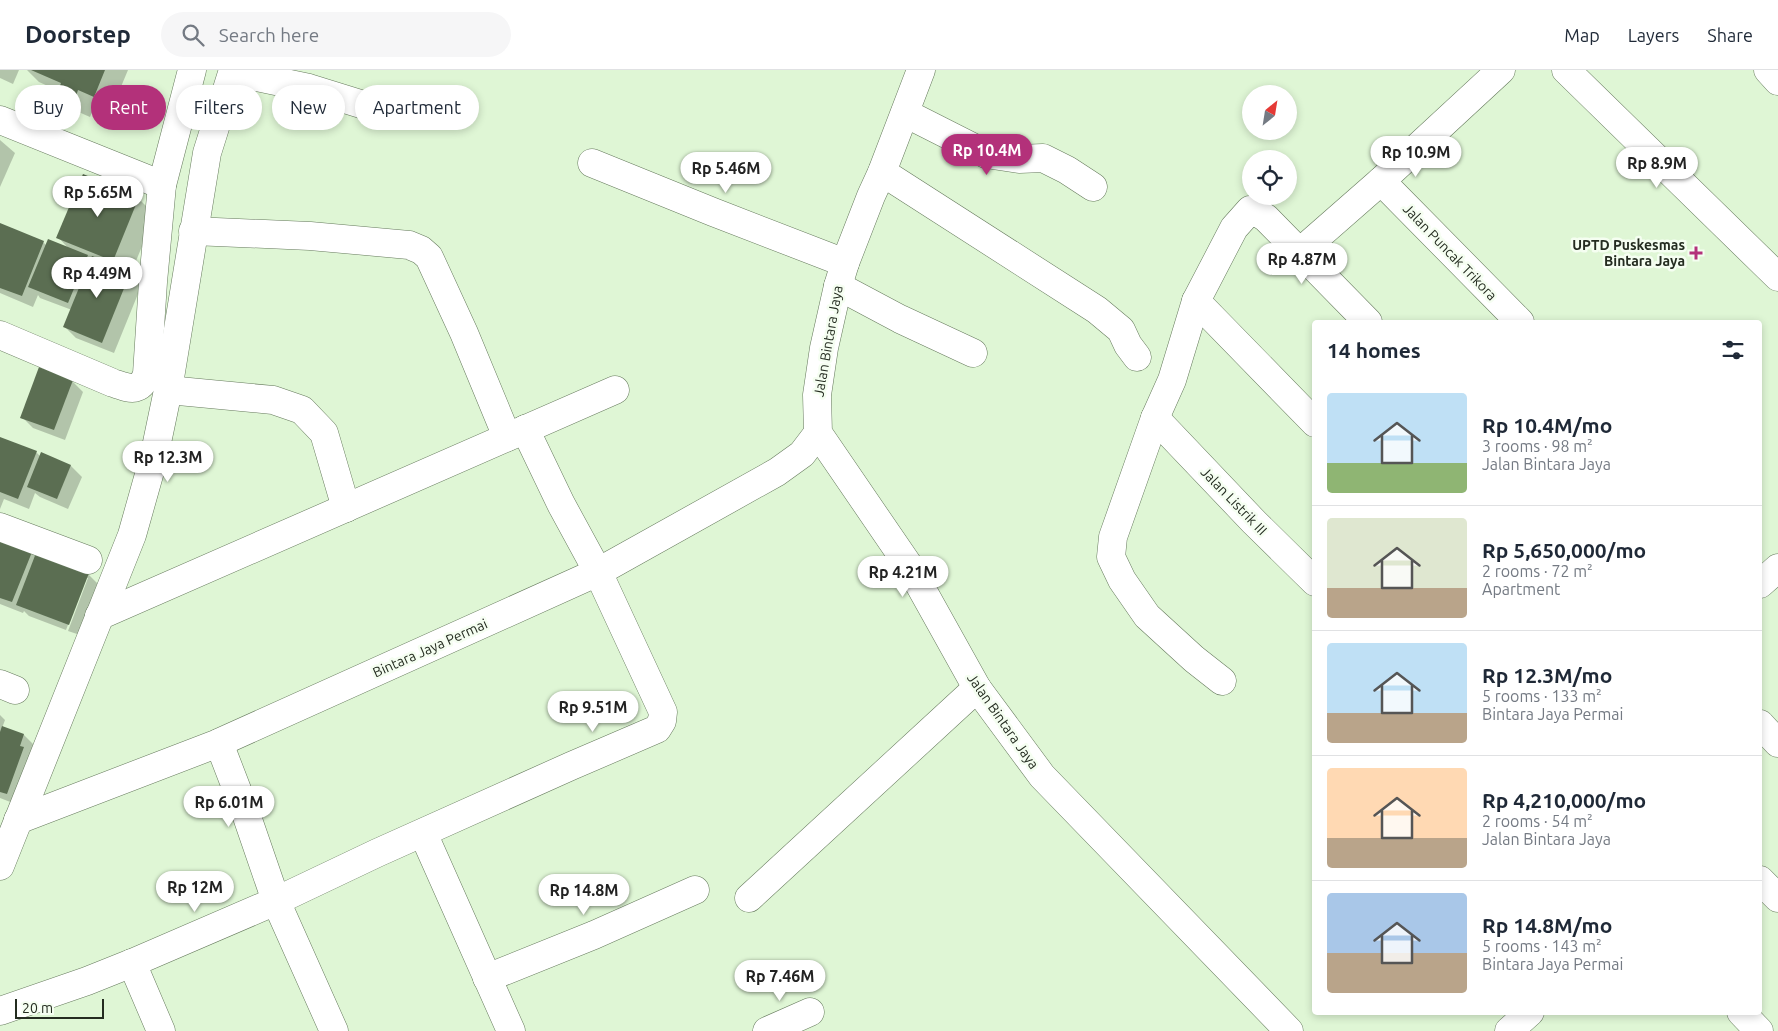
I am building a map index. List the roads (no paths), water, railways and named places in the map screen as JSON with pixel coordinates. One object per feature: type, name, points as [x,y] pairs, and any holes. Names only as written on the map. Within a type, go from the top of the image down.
[{"type":"street","points":[[0,335],[113,384],[132,389],[139,387],[144,381],[147,374],[162,185],[192,70]]},
{"type":"street","name":"Jalan Bintara Jaya","points":[[921,70],[842,274],[824,348],[817,395],[818,433],[909,566],[978,688],[1042,776],[1289,1031]]},
{"type":"street","points":[[1300,252],[1381,181],[1501,70]]},
{"type":"street","points":[[1566,70],[1778,277]]},
{"type":"street","points":[[1768,70],[1778,80]]},
{"type":"street","points":[[0,866],[132,534],[154,457],[168,390],[207,153],[233,71],[309,88],[355,102]]},
{"type":"street","points":[[905,113],[986,154],[1019,159],[1042,158],[1067,170],[1093,187]]},
{"type":"street","points":[[0,120],[162,185]]},
{"type":"street","points":[[592,163],[713,212],[842,274],[884,310],[973,354]]},
{"type":"street","points":[[882,172],[1097,310],[1121,330],[1128,346],[1137,357]]},
{"type":"street","name":"Jalan Puncak Trikora","points":[[1381,181],[1518,320]]},
{"type":"street","points":[[1222,681],[1194,659],[1147,616],[1122,580],[1111,557],[1112,538],[1172,380],[1196,301],[1234,228],[1250,210],[1256,210],[1366,320]]},
{"type":"street","points":[[0,1010],[87,981],[276,901],[423,832],[657,729],[662,722],[662,712],[598,572],[561,504],[516,433],[464,333],[429,257],[421,250],[409,245],[310,236],[194,231]]},
{"type":"street","points":[[1196,301],[1312,420]]},
{"type":"street","points":[[168,390],[273,400],[302,410],[324,433],[346,508]]},
{"type":"street","points":[[99,616],[616,390]]},
{"type":"street","name":"Jalan Listrik III","points":[[1156,418],[1254,522],[1312,579]]},
{"type":"street","name":"Bintara Jaya Permai","points":[[18,820],[219,743],[598,572],[777,472],[802,454],[818,433]]},
{"type":"street","points":[[0,527],[88,560]]},
{"type":"street","points":[[749,898],[978,688]]},
{"type":"street","points":[[219,743],[276,901],[334,1031]]},
{"type":"street","points":[[423,832],[511,1031]]},
{"type":"street","points":[[1762,882],[1778,898]]},
{"type":"street","points":[[487,978],[594,935],[695,890]]},
{"type":"street","points":[[132,963],[161,1031]]},
{"type":"street","points":[[767,1031],[810,1012]]},
{"type":"street","points":[[1509,1031],[1527,1015]]},
{"type":"street","points":[[1744,1015],[1759,1031]]},
{"type":"place","name":"UPTD Puskesmas Bintara Jaya","points":[[1696,253]]}]
